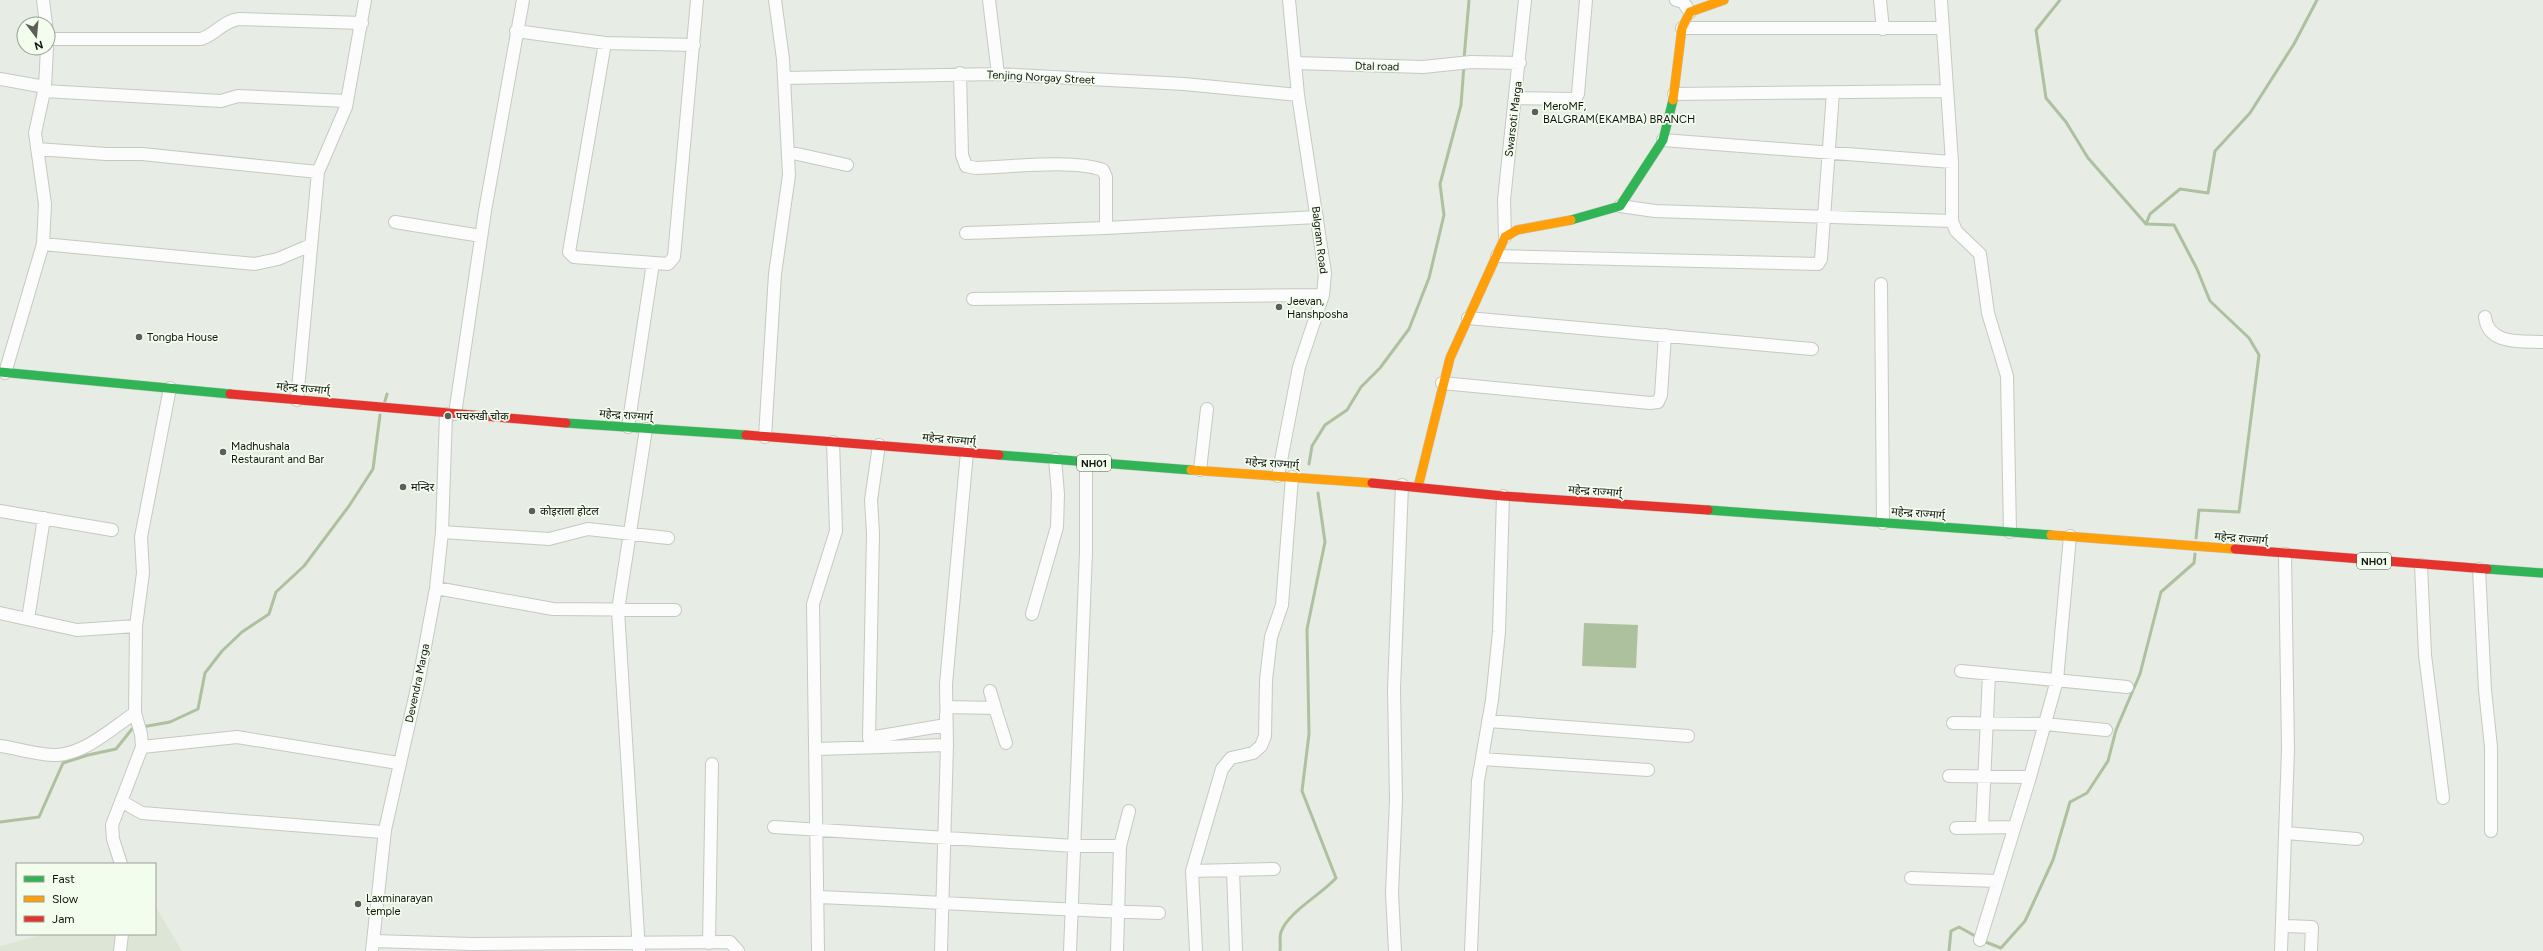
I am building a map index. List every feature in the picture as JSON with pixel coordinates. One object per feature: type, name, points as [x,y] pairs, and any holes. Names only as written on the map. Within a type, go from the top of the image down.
[{"type":"main road","points":[[1418,487],[1442,383],[1450,358],[1505,237],[1517,230],[1588,217],[1620,206],[1663,140],[1674,94],[1682,28],[1690,12],[1724,0]]},
{"type":"main road","name":"महेन्द्र राज्मार्ग्","points":[[2,372],[450,414],[879,445],[1055,459],[1086,463],[1402,485],[1503,496],[2070,536],[2421,565],[2543,573]]},
{"type":"street","points":[[43,0],[45,16]]},
{"type":"street","points":[[296,400],[318,172],[347,101],[362,24],[365,0]]},
{"type":"street","name":"Devendra Marga","points":[[373,946],[385,830],[398,763],[419,678],[436,588],[442,532],[450,414],[516,31],[523,0]]},
{"type":"street","points":[[605,43],[568,249],[574,257],[668,264],[674,257],[697,0]]},
{"type":"street","points":[[765,437],[775,274],[790,175],[784,78],[775,0]]},
{"type":"street","points":[[989,0],[998,74]]},
{"type":"street","name":"Balgram Road","points":[[1278,476],[1299,366],[1323,295],[1325,273],[1298,95],[1289,0]]},
{"type":"street","name":"Swarsoti Marga","points":[[1505,237],[1504,200],[1520,63],[1525,0]]},
{"type":"street","points":[[1516,98],[1575,99],[1578,94],[1586,0]]},
{"type":"street","points":[[1676,0],[1683,2],[1690,12]]},
{"type":"street","points":[[1880,0],[1883,30]]},
{"type":"street","points":[[1941,0],[1952,162],[1952,221],[1956,231],[1980,254],[1988,314],[2007,376],[2010,532]]},
{"type":"street","points":[[56,39],[201,39],[214,32],[225,22],[239,20],[362,24]]},
{"type":"street","points":[[1682,28],[1883,30],[1942,28]]},
{"type":"street","points":[[516,31],[605,43],[694,45]]},
{"type":"street","points":[[2,372],[43,244],[45,204],[35,133],[44,89],[46,56]]},
{"type":"street","name":"Dtal road","points":[[1295,63],[1423,67],[1464,62],[1520,63]]},
{"type":"street","points":[[960,74],[962,155],[966,166],[976,168],[1093,167],[1103,170],[1106,177],[1106,228]]},
{"type":"street","name":"Tenjing Norgay Street","points":[[784,78],[998,74],[1184,84],[1298,95]]},
{"type":"street","points":[[0,79],[44,89],[221,101],[238,96],[347,101]]},
{"type":"street","points":[[1674,94],[1947,91]]},
{"type":"street","points":[[1497,256],[1818,264],[1822,259],[1823,217],[1833,92]]},
{"type":"street","points":[[1663,140],[1952,162]]},
{"type":"street","points":[[37,149],[106,154],[142,154],[318,172]]},
{"type":"street","points":[[788,152],[847,165]]},
{"type":"street","points":[[1620,206],[1655,211],[1952,221]]},
{"type":"street","points":[[966,233],[1106,228],[1317,217]]},
{"type":"street","points":[[394,222],[481,236]]},
{"type":"street","points":[[43,244],[255,264],[278,259],[312,244]]},
{"type":"street","points":[[628,427],[653,263]]},
{"type":"street","points":[[1881,284],[1883,523]]},
{"type":"street","points":[[973,299],[1323,295]]},
{"type":"street","points":[[2485,317],[2486,327],[2496,337],[2505,340],[2543,342]]},
{"type":"street","points":[[1468,318],[1812,349]]},
{"type":"street","points":[[1442,383],[1650,403],[1658,402],[1661,395],[1666,335]]},
{"type":"street","points":[[121,863],[112,832],[121,801],[142,747],[141,734],[135,716],[136,626],[142,573],[142,537],[170,388]]},
{"type":"street","points":[[1200,470],[1207,409]]},
{"type":"street","points":[[639,948],[618,610],[646,428]]},
{"type":"street","points":[[818,951],[817,749],[813,604],[836,531],[834,442]]},
{"type":"street","points":[[879,445],[870,500],[873,532],[869,738],[946,725],[946,684],[966,452]]},
{"type":"street","points":[[1032,614],[1057,527],[1058,494],[1055,459]]},
{"type":"street","points":[[1070,951],[1086,552],[1086,463]]},
{"type":"street","points":[[1196,951],[1192,871],[1222,769],[1231,758],[1253,753],[1261,746],[1264,736],[1271,637],[1282,605],[1292,477]]},
{"type":"street","points":[[1395,951],[1392,893],[1396,800],[1394,689],[1402,485]]},
{"type":"street","points":[[1471,951],[1476,813],[1499,632],[1503,496]]},
{"type":"street","points":[[0,511],[112,530]]},
{"type":"street","points":[[28,619],[44,518]]},
{"type":"street","points":[[442,532],[549,539],[588,529],[668,538]]},
{"type":"street","points":[[1980,940],[2030,777],[2057,680],[2070,536]]},
{"type":"street","points":[[2282,951],[2288,749],[2285,554]]},
{"type":"street","points":[[2421,565],[2425,655],[2443,798]]},
{"type":"street","points":[[2479,569],[2485,690],[2491,747],[2491,831]]},
{"type":"street","points":[[436,588],[553,609],[675,610]]},
{"type":"street","points":[[0,613],[77,630],[136,626]]},
{"type":"street","points":[[1961,671],[2127,688]]},
{"type":"street","points":[[1982,827],[1989,674]]},
{"type":"street","points":[[941,951],[943,838],[948,707],[946,684]]},
{"type":"street","points":[[990,691],[1006,743]]},
{"type":"street","points":[[948,707],[995,708]]},
{"type":"street","points":[[0,746],[56,755],[75,751],[93,742],[135,716]]},
{"type":"street","points":[[1488,721],[1688,736]]},
{"type":"street","points":[[1953,723],[2045,724],[2106,730]]},
{"type":"street","points":[[142,747],[237,737],[398,763]]},
{"type":"street","points":[[817,749],[947,745]]},
{"type":"street","points":[[1482,759],[1648,770]]},
{"type":"street","points":[[709,943],[712,764]]},
{"type":"street","points":[[1949,776],[2030,777]]},
{"type":"street","points":[[121,801],[142,813],[265,822],[302,827],[382,832],[385,830]]},
{"type":"street","points":[[1117,951],[1120,846],[1128,811]]},
{"type":"street","points":[[774,827],[1074,846],[1120,846]]},
{"type":"street","points":[[1956,828],[2014,827]]},
{"type":"street","points":[[2286,833],[2356,839]]},
{"type":"street","points":[[1233,870],[1236,951]]},
{"type":"street","points":[[1192,871],[1274,870]]},
{"type":"street","points":[[1911,878],[1998,881]]},
{"type":"street","points":[[817,897],[942,902],[1072,911],[1159,914]]},
{"type":"street","points":[[2283,926],[2312,928],[2311,951]]},
{"type":"street","points":[[120,951],[122,935]]},
{"type":"street","points":[[373,946],[639,948],[730,942],[738,951]]},
{"type":"shaded area","points":[[1584,623],[1638,625],[1636,668],[1582,666]]},
{"type":"shaded area","points":[[156,908],[182,951],[0,951],[0,946],[41,935],[156,935]]},
{"type":"waterway","points":[[1464,59],[1469,0]]},
{"type":"waterway","points":[[2060,0],[2036,30],[2046,98],[2066,122],[2088,158],[2146,224],[2174,225],[2197,269],[2210,301],[2249,338],[2259,355],[2239,512],[2199,510],[2196,538]]},
{"type":"waterway","points":[[2146,224],[2150,214],[2180,189],[2208,193],[2215,151],[2250,113],[2294,44],[2317,0]]},
{"type":"waterway","points":[[1309,464],[1312,446],[1325,425],[1347,410],[1361,387],[1380,368],[1409,329],[1429,278],[1444,215],[1440,184],[1461,105],[1464,65]]},
{"type":"waterway","points":[[385,401],[387,394]]},
{"type":"waterway","points":[[142,727],[170,722],[198,709],[205,673],[222,651],[242,632],[269,614],[276,592],[304,566],[349,506],[373,469],[380,415]]},
{"type":"waterway","points":[[1280,951],[1280,934],[1291,917],[1336,878],[1302,791],[1309,734],[1307,629],[1325,542],[1318,493]]},
{"type":"waterway","points":[[1983,941],[2001,948],[2025,921],[2053,860],[2070,802],[2087,793],[2108,761],[2116,730],[2140,674],[2161,592],[2194,563],[2195,554]]},
{"type":"waterway","points":[[0,822],[39,817],[63,763],[88,755],[116,749],[132,729],[136,728]]},
{"type":"waterway","points":[[1949,951],[1951,931],[1959,927],[1977,937]]},
{"type":"traffic: fast","points":[[1571,220],[1620,206],[1663,140],[1673,100]]},
{"type":"traffic: fast","points":[[0,372],[230,394]]},
{"type":"traffic: fast","points":[[566,423],[746,435]]},
{"type":"traffic: fast","points":[[999,455],[1191,470]]},
{"type":"traffic: fast","points":[[1708,510],[2051,535]]},
{"type":"traffic: fast","points":[[2487,569],[2543,573]]},
{"type":"traffic: slow","points":[[1673,100],[1682,28],[1690,12],[1724,0]]},
{"type":"traffic: slow","points":[[1418,487],[1450,358],[1505,237],[1517,230],[1571,220]]},
{"type":"traffic: slow","points":[[1191,470],[1372,483]]},
{"type":"traffic: slow","points":[[2051,535],[2235,549]]},
{"type":"traffic: jam","points":[[230,394],[566,423]]},
{"type":"traffic: jam","points":[[746,435],[999,455]]},
{"type":"traffic: jam","points":[[1372,483],[1503,496],[1708,510]]},
{"type":"traffic: jam","points":[[2235,549],[2487,569]]},
{"type":"place","name":"MeroMF, BALGRAM(EKAMBA) BRANCH","points":[[1535,112]]},
{"type":"place","name":"Jeevan, Hanshposha","points":[[1279,307]]},
{"type":"place","name":"Tongba House","points":[[139,337]]},
{"type":"place","name":"पचरुखी चोक","points":[[448,416]]},
{"type":"place","name":"Madhushala Restaurant and Bar","points":[[223,452]]},
{"type":"place","name":"मन्दिर","points":[[403,487]]},
{"type":"place","name":"कोइराला होटल","points":[[532,511]]},
{"type":"place","name":"Laxminarayan temple","points":[[358,904]]}]
